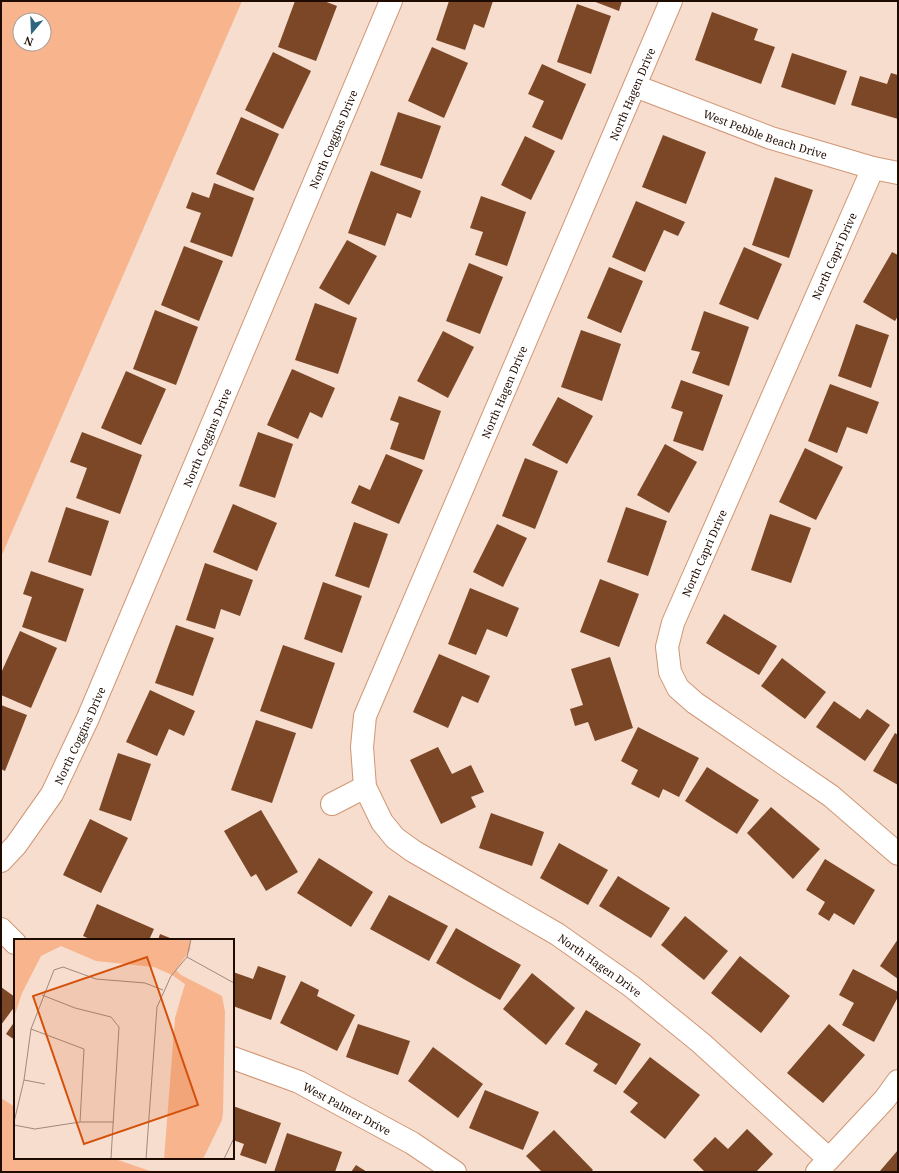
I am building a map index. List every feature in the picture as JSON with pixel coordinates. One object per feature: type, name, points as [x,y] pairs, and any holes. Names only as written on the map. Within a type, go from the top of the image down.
[{"type":"street","name":"North Coggins Drive","points":[[1,861],[16,845],[52,794],[88,718],[391,1]]},
{"type":"street","name":"North Hagen Drive","points":[[671,1],[365,716],[362,747],[365,787],[382,822],[395,838],[557,934],[631,986],[701,1043],[823,1166]]},
{"type":"street","name":"West Pebble Beach Drive","points":[[635,86],[771,138],[873,168],[898,173]]},
{"type":"street","name":"North Capri Drive","points":[[873,168],[677,616],[667,647],[670,672],[678,688],[695,702],[831,796],[898,854]]},
{"type":"street","points":[[332,804],[365,787]]},
{"type":"street","points":[[1,929],[14,942]]},
{"type":"street","name":"West Palmer Drive","points":[[234,1058],[300,1082],[412,1143],[455,1172]]},
{"type":"street","points":[[823,1166],[885,1099],[898,1081]]},
{"type":"shaded area","points":[[1,1],[242,1],[1,557]]},
{"type":"shaded area","points":[[1,1098],[14,1106],[14,1159],[115,1159],[153,1172],[1,1172]]},
{"type":"building","points":[[295,1],[324,1],[337,6],[316,61],[278,47]]},
{"type":"building","points":[[449,1],[493,1],[484,28],[474,24],[465,50],[436,40]]},
{"type":"building","points":[[593,1],[622,1],[619,11]]},
{"type":"building","points":[[577,4],[611,16],[591,74],[557,62]]},
{"type":"building","points":[[712,12],[758,29],[754,40],[775,47],[761,84],[695,60]]},
{"type":"building","points":[[432,47],[468,63],[444,118],[408,101]]},
{"type":"building","points":[[273,52],[311,71],[283,129],[245,110]]},
{"type":"building","points":[[792,53],[847,71],[835,105],[781,87]]},
{"type":"building","points":[[542,64],[586,84],[562,140],[532,127],[544,101],[528,94]]},
{"type":"building","points":[[891,73],[898,75],[898,119],[851,105],[860,76],[887,84]]},
{"type":"building","points":[[398,112],[441,126],[422,179],[380,165]]},
{"type":"building","points":[[241,117],[279,134],[254,191],[216,174]]},
{"type":"building","points":[[663,135],[706,152],[686,204],[642,187]]},
{"type":"building","points":[[525,136],[555,151],[531,200],[501,185]]},
{"type":"building","points":[[371,171],[421,191],[411,218],[397,213],[385,246],[348,233]]},
{"type":"building","points":[[775,177],[813,190],[789,258],[752,245]]},
{"type":"building","points":[[214,183],[254,198],[232,257],[190,242],[201,213],[186,208],[192,192],[209,198]]},
{"type":"building","points":[[481,196],[526,212],[507,266],[475,255],[483,232],[470,228]]},
{"type":"building","points":[[636,201],[685,222],[678,236],[664,230],[645,272],[612,257]]},
{"type":"building","points":[[347,240],[377,256],[349,305],[319,288]]},
{"type":"building","points":[[184,246],[223,261],[199,321],[161,305]]},
{"type":"building","points":[[744,247],[782,264],[758,320],[719,304]]},
{"type":"building","points":[[892,252],[898,255],[898,316],[895,321],[863,302]]},
{"type":"building","points":[[469,263],[503,277],[480,334],[446,321]]},
{"type":"building","points":[[609,267],[643,281],[621,333],[587,318]]},
{"type":"building","points":[[315,303],[357,318],[338,374],[295,360]]},
{"type":"building","points":[[155,310],[198,327],[176,385],[133,369]]},
{"type":"building","points":[[704,311],[749,327],[729,386],[692,373],[700,352],[691,350]]},
{"type":"building","points":[[856,324],[889,335],[871,388],[838,376]]},
{"type":"building","points":[[581,330],[621,344],[602,401],[561,387]]},
{"type":"building","points":[[443,331],[474,347],[448,398],[417,381]]},
{"type":"building","points":[[292,369],[335,388],[322,418],[310,412],[298,439],[267,425]]},
{"type":"building","points":[[126,371],[166,389],[141,445],[101,428]]},
{"type":"building","points":[[681,380],[723,395],[703,451],[673,441],[683,412],[671,408]]},
{"type":"building","points":[[830,384],[879,402],[867,434],[847,427],[837,453],[808,441]]},
{"type":"building","points":[[399,396],[441,411],[424,460],[390,449],[399,423],[390,420]]},
{"type":"building","points":[[558,397],[593,416],[567,464],[532,445]]},
{"type":"building","points":[[82,432],[142,455],[120,514],[76,498],[87,468],[70,462]]},
{"type":"building","points":[[258,432],[293,444],[275,498],[239,486]]},
{"type":"building","points":[[665,444],[697,462],[669,513],[637,495]]},
{"type":"building","points":[[805,448],[843,467],[816,520],[779,502]]},
{"type":"building","points":[[386,454],[423,470],[399,524],[351,503],[359,485],[370,490]]},
{"type":"building","points":[[525,458],[558,471],[535,529],[502,516]]},
{"type":"building","points":[[233,504],[277,523],[257,571],[213,552]]},
{"type":"building","points":[[66,507],[109,521],[91,576],[48,562]]},
{"type":"building","points":[[626,507],[667,521],[648,576],[607,562]]},
{"type":"building","points":[[770,514],[811,528],[791,583],[751,570]]},
{"type":"building","points":[[354,522],[388,534],[369,588],[335,576]]},
{"type":"building","points":[[497,524],[527,538],[503,587],[473,572]]},
{"type":"building","points":[[205,563],[253,580],[240,616],[221,609],[215,629],[186,620]]},
{"type":"building","points":[[31,571],[84,589],[66,642],[22,627],[32,597],[23,594]]},
{"type":"building","points":[[600,579],[639,594],[619,647],[580,632]]},
{"type":"building","points":[[323,582],[362,596],[342,653],[304,639]]},
{"type":"building","points":[[470,588],[519,608],[507,637],[487,629],[476,655],[448,644]]},
{"type":"building","points":[[724,614],[777,646],[759,675],[706,643]]},
{"type":"building","points":[[176,625],[214,638],[193,696],[155,683]]},
{"type":"building","points":[[20,631],[57,648],[31,708],[1,695],[1,673]]},
{"type":"building","points":[[283,645],[335,663],[312,729],[260,711]]},
{"type":"building","points":[[439,654],[490,676],[478,703],[462,696],[448,728],[413,712]]},
{"type":"building","points":[[610,657],[633,728],[595,741],[588,722],[575,726],[570,709],[583,705],[571,669]]},
{"type":"building","points":[[782,658],[826,692],[805,719],[761,686]]},
{"type":"building","points":[[150,690],[195,711],[184,736],[169,729],[157,756],[126,742]]},
{"type":"building","points":[[834,701],[860,719],[867,709],[890,725],[865,761],[816,727]]},
{"type":"building","points":[[1,705],[27,715],[5,771],[1,769]]},
{"type":"building","points":[[256,720],[296,733],[272,803],[231,790]]},
{"type":"building","points":[[638,727],[699,758],[679,797],[663,789],[659,798],[631,784],[638,770],[621,761]]},
{"type":"building","points":[[895,733],[898,735],[898,785],[873,771]]},
{"type":"building","points":[[438,747],[452,774],[471,765],[484,792],[471,797],[476,807],[441,824],[410,760]]},
{"type":"building","points":[[118,753],[151,764],[131,821],[99,810]]},
{"type":"building","points":[[707,767],[759,800],[737,834],[685,801]]},
{"type":"building","points":[[771,807],[820,849],[793,879],[747,833]]},
{"type":"building","points":[[261,810],[298,872],[266,891],[256,874],[251,877],[224,831]]},
{"type":"building","points":[[491,813],[544,832],[532,866],[479,848]]},
{"type":"building","points":[[90,819],[128,838],[101,893],[63,875]]},
{"type":"building","points":[[559,843],[608,870],[588,905],[540,878]]},
{"type":"building","points":[[319,858],[373,892],[351,927],[297,893]]},
{"type":"building","points":[[825,859],[875,890],[854,925],[834,913],[829,921],[818,914],[825,902],[806,890]]},
{"type":"building","points":[[618,876],[670,908],[651,938],[599,906]]},
{"type":"building","points":[[389,895],[448,926],[429,961],[370,929]]},
{"type":"building","points":[[97,904],[154,929],[149,939],[90,939],[83,936]]},
{"type":"building","points":[[685,916],[728,951],[704,980],[661,945]]},
{"type":"building","points":[[456,928],[521,965],[500,1000],[436,963]]},
{"type":"building","points":[[160,934],[172,939],[158,939]]},
{"type":"building","points":[[898,939],[898,979],[880,966]]},
{"type":"building","points":[[740,956],[790,996],[761,1033],[711,993]]},
{"type":"building","points":[[258,966],[286,976],[271,1020],[234,1006],[234,972],[253,979]]},
{"type":"building","points":[[853,969],[898,992],[898,997],[874,1042],[842,1025],[854,1003],[839,995]]},
{"type":"building","points":[[532,973],[575,1008],[546,1045],[503,1009]]},
{"type":"building","points":[[301,981],[319,990],[317,996],[355,1015],[337,1051],[280,1023]]},
{"type":"building","points":[[1,987],[14,996],[14,1007],[1,1025]]},
{"type":"building","points":[[586,1010],[641,1044],[616,1085],[593,1071],[598,1064],[565,1044]]},
{"type":"building","points":[[14,1022],[14,1039],[6,1034]]},
{"type":"building","points":[[358,1024],[410,1041],[398,1075],[346,1057]]},
{"type":"building","points":[[829,1024],[865,1055],[823,1103],[787,1073]]},
{"type":"building","points":[[433,1047],[483,1084],[458,1118],[408,1081]]},
{"type":"building","points":[[650,1057],[700,1095],[665,1139],[630,1112],[638,1103],[623,1092]]},
{"type":"building","points":[[485,1090],[539,1112],[523,1150],[469,1128]]},
{"type":"building","points":[[234,1106],[281,1123],[266,1164],[240,1155],[244,1144],[234,1140]]},
{"type":"building","points":[[747,1129],[773,1154],[756,1172],[705,1172],[693,1160],[715,1137],[728,1149]]},
{"type":"building","points":[[554,1130],[593,1170],[591,1172],[542,1172],[526,1156]]},
{"type":"building","points":[[287,1133],[342,1152],[335,1172],[274,1172]]},
{"type":"building","points":[[898,1150],[898,1172],[881,1172],[880,1171]]},
{"type":"building","points":[[356,1165],[367,1172],[351,1172]]}]
